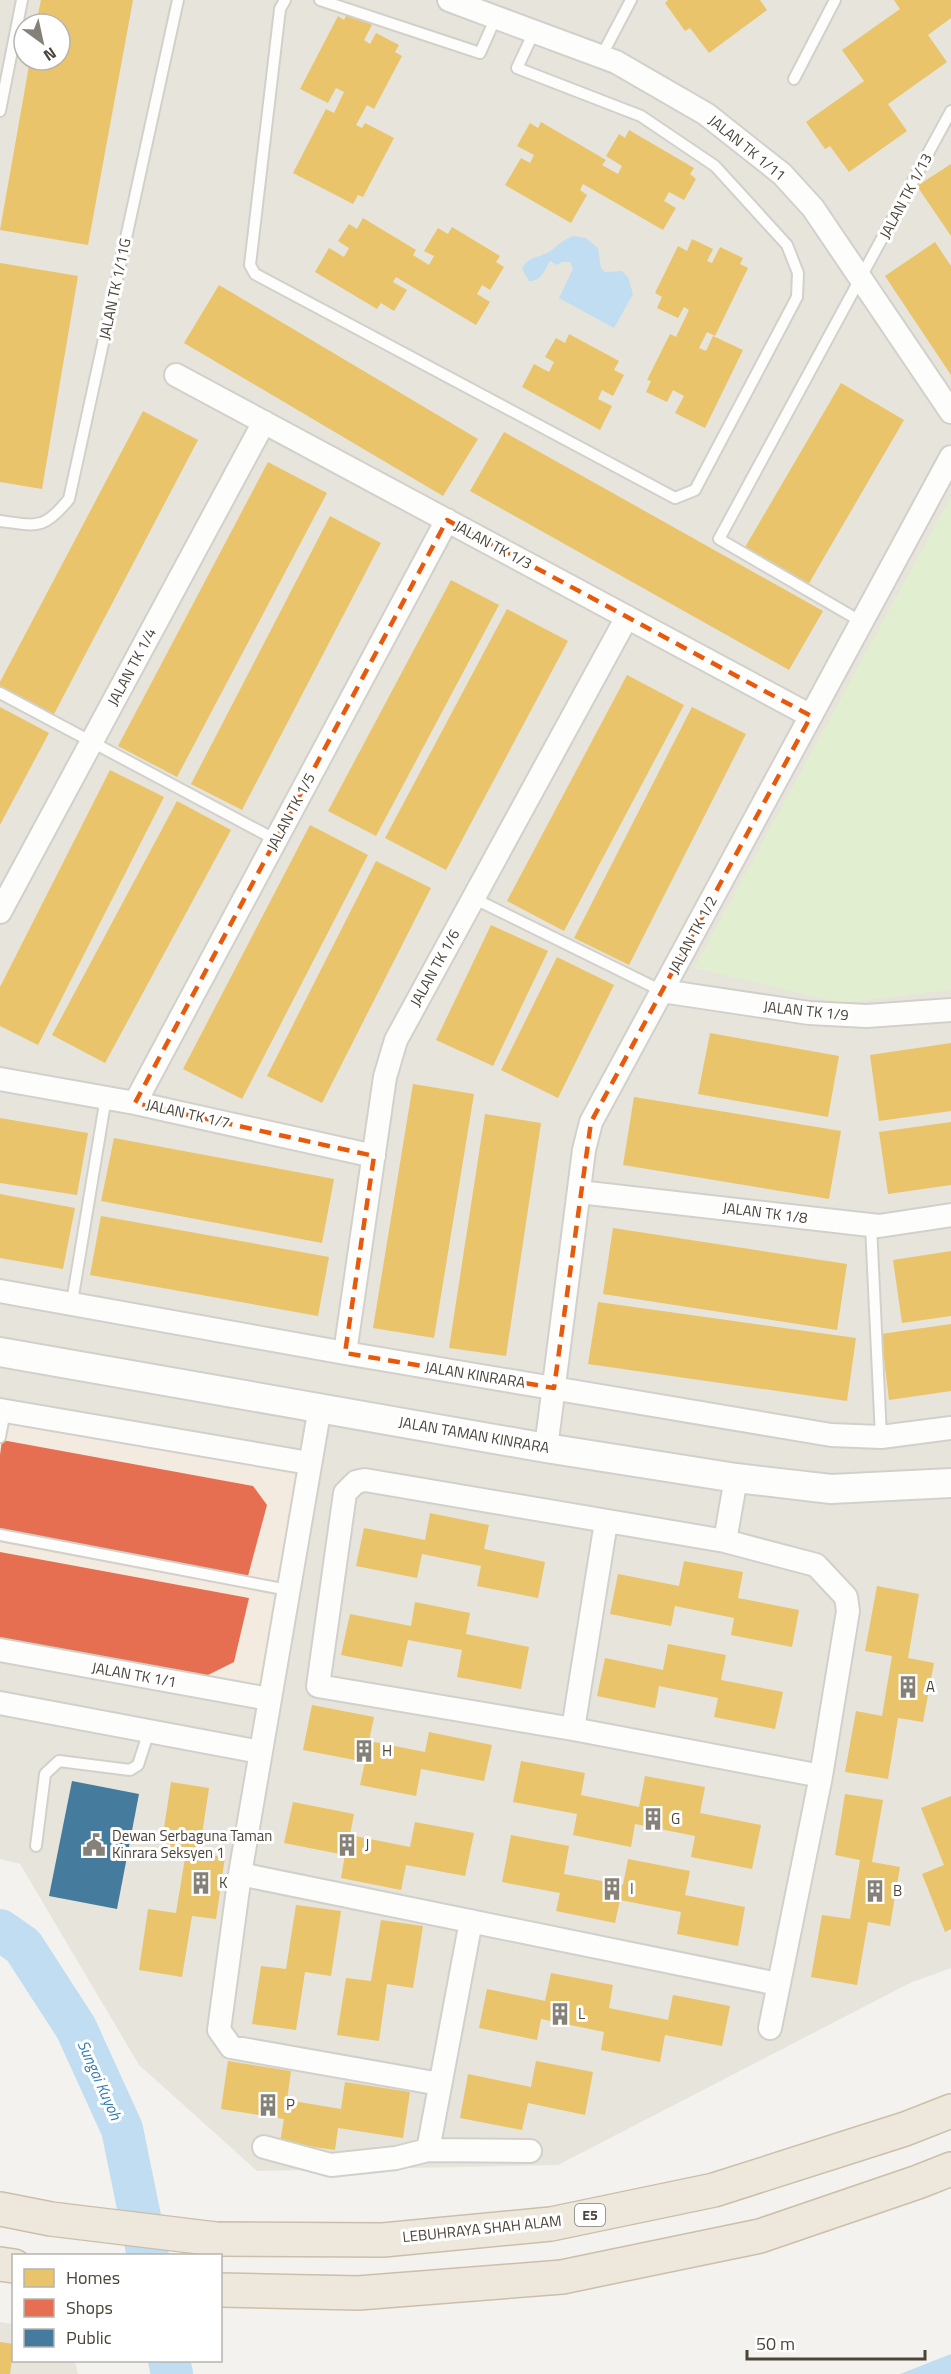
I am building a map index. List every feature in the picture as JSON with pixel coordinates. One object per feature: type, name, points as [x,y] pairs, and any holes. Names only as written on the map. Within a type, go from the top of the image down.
[{"type":"highway","name":"LEBUHRAYA SHAH ALAM","points":[[0,2209],[51,2219],[216,2239],[383,2240],[551,2224],[714,2190],[905,2129],[951,2111]]},
{"type":"highway","points":[[222,2290],[358,2292],[562,2277],[760,2236],[951,2169]]},
{"type":"street","name":"JALAN TK 1/11","points":[[449,0],[602,55],[706,114],[782,174],[813,208],[951,412]]},
{"type":"street","name":"JALAN TK 1/3","points":[[176,375],[811,716]]},
{"type":"street","name":"JALAN TK 1/4","points":[[0,912],[264,422]]},
{"type":"street","name":"JALAN TK 1/2","points":[[546,1448],[584,1150],[591,1122],[951,458]]},
{"type":"street","name":"JALAN TK 1/5","points":[[135,1103],[447,520]]},
{"type":"street","name":"JALAN TK 1/6","points":[[345,1353],[385,1077],[396,1040],[627,617]]},
{"type":"street","name":"JALAN TK 1/9","points":[[662,991],[808,1013],[867,1016],[951,1010]]},
{"type":"street","name":"JALAN TK 1/7","points":[[0,1079],[106,1097],[374,1156]]},
{"type":"street","name":"JALAN TK 1/8","points":[[579,1192],[879,1226],[951,1215]]},
{"type":"street","name":"JALAN KINRARA","points":[[0,1291],[72,1302],[345,1353],[831,1435],[881,1437],[951,1428]]},
{"type":"street","name":"JALAN TAMAN KINRARA","points":[[0,1352],[546,1448],[736,1478],[831,1489],[951,1483]]},
{"type":"street","points":[[320,1407],[240,1874],[219,2030],[231,2047],[440,2084]]},
{"type":"street","points":[[2,1411],[309,1463]]},
{"type":"street","points":[[724,1541],[736,1478]]},
{"type":"street","points":[[770,2028],[821,1776],[848,1611],[846,1597],[816,1565],[724,1541],[365,1480],[356,1482],[345,1493],[318,1686],[573,1729],[821,1776]]},
{"type":"street","points":[[573,1729],[606,1522]]},
{"type":"street","name":"JALAN TK 1/1","points":[[0,1650],[269,1699]]},
{"type":"street","points":[[0,1703],[260,1752]]},
{"type":"street","points":[[240,1874],[778,1984]]},
{"type":"street","points":[[428,2150],[471,1921]]},
{"type":"street","points":[[264,2147],[331,2164],[396,2158],[428,2150],[530,2151]]},
{"type":"lane","points":[[0,111],[22,0]]},
{"type":"lane","name":"JALAN TK 1/11G","points":[[0,521],[34,526],[55,516],[69,500],[178,0]]},
{"type":"lane","points":[[285,0],[280,9],[250,265],[255,274],[675,498],[695,490],[797,297],[798,273],[788,245],[714,166],[640,116],[517,68],[534,32]]},
{"type":"lane","points":[[320,0],[480,53],[496,17]]},
{"type":"lane","points":[[602,55],[631,0]]},
{"type":"lane","points":[[794,79],[835,0]]},
{"type":"lane","name":"JALAN TK 1/13","points":[[862,622],[719,539],[951,111]]},
{"type":"lane","points":[[0,693],[276,840]]},
{"type":"lane","points":[[473,898],[662,991]]},
{"type":"lane","points":[[72,1302],[106,1097]]},
{"type":"lane","points":[[871,1225],[881,1437]]},
{"type":"lane","points":[[0,1437],[2,1411]]},
{"type":"lane","points":[[0,1535],[288,1590]]},
{"type":"lane","points":[[36,1846],[45,1774],[59,1761],[130,1770],[138,1765],[148,1731]]},
{"type":"highlighted area","points":[[447,520],[811,716],[591,1122],[554,1388],[345,1353],[374,1156],[135,1103]]},
{"type":"shaded area","points":[[0,0],[951,0],[951,1968],[910,1983],[558,2165],[257,2171],[139,2065],[20,1864],[0,1859]]},
{"type":"shaded area","points":[[0,1420],[298,1472],[260,1685],[0,1640]]},
{"type":"shaded area","points":[[0,2322],[12,2324],[12,2362],[75,2362],[78,2374],[0,2374]]},
{"type":"green space","points":[[951,496],[951,990],[842,1003],[694,968]]},
{"type":"water","points":[[573,236],[586,238],[598,248],[601,268],[605,272],[622,271],[628,277],[633,294],[614,328],[559,298],[573,269],[570,262],[557,265],[550,261],[542,275],[533,281],[529,281],[522,269],[528,261],[549,252]]},
{"type":"water","points":[[951,2354],[951,2374],[900,2374]]},
{"type":"building: Homes","points":[[41,0],[133,0],[88,245],[0,230],[28,72],[72,72],[72,12],[38,12]]},
{"type":"building: Homes","points":[[668,0],[760,0],[767,10],[709,53],[690,28],[685,31],[665,3]]},
{"type":"building: Homes","points":[[894,0],[951,0],[951,18],[928,35],[947,62],[888,104],[907,131],[849,172],[830,146],[825,149],[806,122],[864,81],[842,50],[900,9]]},
{"type":"building: Homes","points":[[348,12],[372,25],[364,40],[370,44],[376,33],[399,45],[395,52],[402,56],[374,109],[367,105],[356,125],[362,128],[365,123],[394,138],[363,197],[358,195],[353,204],[293,173],[326,109],[334,113],[344,92],[336,88],[328,103],[300,89],[338,16],[344,20]]},
{"type":"building: Homes","points":[[541,122],[606,160],[602,165],[618,174],[622,166],[606,156],[619,134],[625,138],[629,130],[694,168],[690,174],[696,179],[684,200],[669,192],[664,201],[676,208],[663,230],[583,184],[580,190],[587,195],[571,223],[505,185],[521,158],[530,163],[534,155],[517,146],[530,123],[538,128]]},
{"type":"building: Homes","points":[[951,164],[951,236],[917,186]]},
{"type":"building: Homes","points":[[363,218],[416,250],[413,255],[429,265],[434,256],[424,251],[438,228],[448,234],[452,227],[500,256],[496,262],[504,267],[490,290],[482,285],[477,294],[490,302],[476,325],[396,277],[393,282],[407,290],[394,311],[381,303],[377,309],[315,272],[329,248],[344,257],[349,248],[338,241],[349,224],[357,229]]},
{"type":"building: Homes","points":[[692,239],[713,249],[707,261],[712,263],[720,247],[743,258],[740,264],[748,268],[715,336],[707,332],[699,348],[706,351],[713,336],[743,350],[705,428],[675,413],[684,396],[673,390],[667,402],[646,392],[651,381],[647,380],[670,334],[676,337],[689,310],[684,307],[678,318],[657,308],[662,297],[655,293],[678,246],[687,251]]},
{"type":"building: Homes","points":[[935,242],[951,266],[951,375],[885,276]]},
{"type":"building: Homes","points":[[0,263],[78,276],[42,489],[0,482]]},
{"type":"building: Homes","points":[[219,285],[478,439],[443,496],[184,343]]},
{"type":"building: Homes","points":[[569,334],[619,361],[614,370],[624,375],[613,396],[602,390],[598,399],[612,406],[600,430],[522,387],[534,364],[549,372],[554,362],[545,357],[556,338],[565,343]]},
{"type":"building: Homes","points":[[841,383],[904,420],[808,585],[744,549]]},
{"type":"building: Homes","points":[[143,411],[198,440],[53,716],[0,688],[0,682]]},
{"type":"building: Homes","points":[[504,432],[823,611],[789,670],[470,491]]},
{"type":"building: Homes","points":[[268,462],[327,493],[177,777],[118,746]]},
{"type":"building: Homes","points":[[330,516],[381,543],[242,810],[191,784]]},
{"type":"building: Homes","points":[[451,580],[499,605],[376,836],[328,811]]},
{"type":"building: Homes","points":[[507,609],[568,641],[446,870],[385,838]]},
{"type":"building: Homes","points":[[627,675],[684,705],[564,931],[507,901]]},
{"type":"building: Homes","points":[[0,707],[49,733],[0,825]]},
{"type":"building: Homes","points":[[692,707],[746,734],[629,965],[574,938]]},
{"type":"building: Homes","points":[[110,770],[164,797],[38,1045],[0,1026],[0,987]]},
{"type":"building: Homes","points":[[177,801],[231,830],[105,1063],[52,1035]]},
{"type":"building: Homes","points":[[310,825],[368,855],[242,1099],[183,1069]]},
{"type":"building: Homes","points":[[376,861],[431,888],[322,1103],[267,1076]]},
{"type":"building: Homes","points":[[491,925],[548,951],[493,1066],[436,1040]]},
{"type":"building: Homes","points":[[557,957],[614,985],[558,1098],[501,1070]]},
{"type":"building: Homes","points":[[710,1033],[839,1056],[828,1117],[698,1094]]},
{"type":"building: Homes","points":[[951,1043],[951,1111],[879,1121],[870,1055]]},
{"type":"building: Homes","points":[[413,1084],[474,1094],[434,1338],[373,1328]]},
{"type":"building: Homes","points":[[634,1097],[841,1131],[829,1199],[623,1165]]},
{"type":"building: Homes","points":[[485,1114],[541,1123],[506,1356],[449,1348]]},
{"type":"building: Homes","points":[[0,1118],[88,1133],[77,1195],[0,1183]]},
{"type":"building: Homes","points":[[951,1122],[951,1185],[888,1194],[879,1132]]},
{"type":"building: Homes","points":[[114,1138],[334,1179],[322,1243],[101,1201]]},
{"type":"building: Homes","points":[[0,1194],[75,1208],[63,1269],[0,1258]]},
{"type":"building: Homes","points":[[101,1216],[329,1257],[318,1316],[90,1275]]},
{"type":"building: Homes","points":[[613,1228],[847,1264],[837,1330],[603,1294]]},
{"type":"building: Homes","points":[[951,1251],[951,1316],[902,1323],[893,1260]]},
{"type":"building: Homes","points":[[598,1302],[856,1338],[847,1401],[588,1364]]},
{"type":"building: Homes","points":[[951,1324],[951,1391],[889,1400],[881,1334]]},
{"type":"building: Homes","points":[[430,1513],[489,1525],[484,1549],[545,1562],[538,1598],[477,1586],[481,1566],[422,1554],[417,1578],[356,1566],[364,1528],[425,1540]]},
{"type":"building: Homes","points":[[684,1561],[743,1572],[738,1598],[799,1610],[792,1647],[731,1635],[734,1618],[675,1606],[671,1626],[610,1614],[618,1574],[679,1586]]},
{"type":"building: Homes","name":"A","points":[[877,1586],[919,1594],[908,1658],[934,1663],[923,1722],[898,1718],[888,1779],[845,1772],[856,1711],[882,1716],[892,1656],[865,1651]]},
{"type":"building: Homes","points":[[415,1602],[470,1613],[466,1634],[529,1647],[521,1689],[457,1677],[462,1650],[408,1640],[402,1667],[341,1655],[350,1614],[411,1626]]},
{"type":"building: Homes","points":[[668,1644],[726,1655],[721,1680],[783,1692],[775,1729],[714,1717],[718,1698],[659,1686],[655,1708],[597,1696],[605,1658],[663,1670]]},
{"type":"building: Homes","name":"H","points":[[312,1705],[374,1717],[369,1741],[425,1752],[429,1732],[492,1745],[484,1781],[421,1769],[416,1796],[360,1785],[365,1762],[303,1750]]},
{"type":"building: Homes","name":"G","points":[[521,1761],[585,1773],[581,1795],[639,1807],[645,1776],[705,1787],[700,1813],[761,1825],[752,1869],[691,1857],[695,1836],[635,1824],[631,1847],[573,1835],[577,1814],[513,1802]]},
{"type":"building: Homes","name":"K","points":[[171,1782],[209,1788],[199,1854],[225,1857],[216,1919],[192,1916],[182,1977],[139,1970],[148,1909],[176,1913],[186,1852],[161,1848]]},
{"type":"building: Homes","name":"B","points":[[845,1794],[883,1800],[872,1862],[900,1867],[890,1926],[868,1922],[857,1985],[811,1977],[822,1915],[850,1919],[860,1860],[835,1855]]},
{"type":"building: Homes","points":[[951,1796],[951,1929],[945,1932],[922,1874],[944,1865],[921,1808]]},
{"type":"building: Homes","name":"J","points":[[293,1802],[354,1814],[350,1835],[410,1847],[415,1822],[474,1833],[465,1876],[406,1865],[401,1890],[341,1878],[345,1855],[284,1843]]},
{"type":"building: Homes","name":"I","points":[[511,1835],[569,1846],[564,1874],[623,1885],[628,1859],[690,1871],[685,1895],[745,1907],[738,1946],[677,1934],[681,1912],[620,1900],[615,1923],[556,1911],[560,1893],[502,1882]]},
{"type":"building: Homes","points":[[296,1905],[341,1911],[331,1976],[305,1972],[296,2030],[252,2024],[261,1966],[286,1969]]},
{"type":"building: Homes","points":[[381,1920],[423,1926],[413,1988],[387,1984],[379,2041],[337,2035],[346,1978],[371,1981]]},
{"type":"building: Homes","name":"L","points":[[551,1973],[613,1985],[609,2008],[668,2020],[673,1995],[730,2006],[722,2046],[665,2035],[660,2062],[601,2050],[604,2032],[541,2019],[537,2040],[479,2028],[487,1989],[545,2001]]},
{"type":"building: Homes","name":"P","points":[[228,2061],[291,2071],[287,2100],[341,2109],[345,2082],[410,2092],[403,2138],[338,2128],[335,2150],[280,2142],[284,2119],[221,2109]]},
{"type":"building: Homes","points":[[536,2061],[593,2072],[585,2115],[528,2103],[522,2130],[460,2118],[468,2074],[531,2087]]},
{"type":"building: Homes","points":[[0,2342],[12,2344],[10,2374],[0,2374]]},
{"type":"building: Shops","points":[[2,1440],[253,1486],[267,1505],[248,1576],[0,1532]]},
{"type":"building: Shops","points":[[0,1552],[249,1598],[234,1662],[206,1676],[0,1646]]},
{"type":"building: Public","name":"Dewan Serbaguna Taman Kinrara Seksyen 1","points":[[72,1781],[139,1794],[117,1909],[49,1896]]},
{"type":"waterway","name":"Sungai Kuyoh","points":[[0,1930],[23,1946],[76,2028],[122,2129],[148,2254]]},
{"type":"waterway","name":"Sungai Kuyoh","points":[[169,2362],[172,2374]]},
{"type":"place","name":"A","points":[[908,1687]]},
{"type":"place","name":"H","points":[[364,1751]]},
{"type":"place","name":"G","points":[[653,1819]]},
{"type":"place","name":"Dewan Serbaguna Taman Kinrara Seksyen 1","points":[[94,1845]]},
{"type":"place","name":"J","points":[[347,1845]]},
{"type":"place","name":"K","points":[[201,1883]]},
{"type":"place","name":"I","points":[[612,1889]]},
{"type":"place","name":"B","points":[[875,1891]]},
{"type":"place","name":"L","points":[[560,2014]]},
{"type":"place","name":"P","points":[[268,2105]]}]
